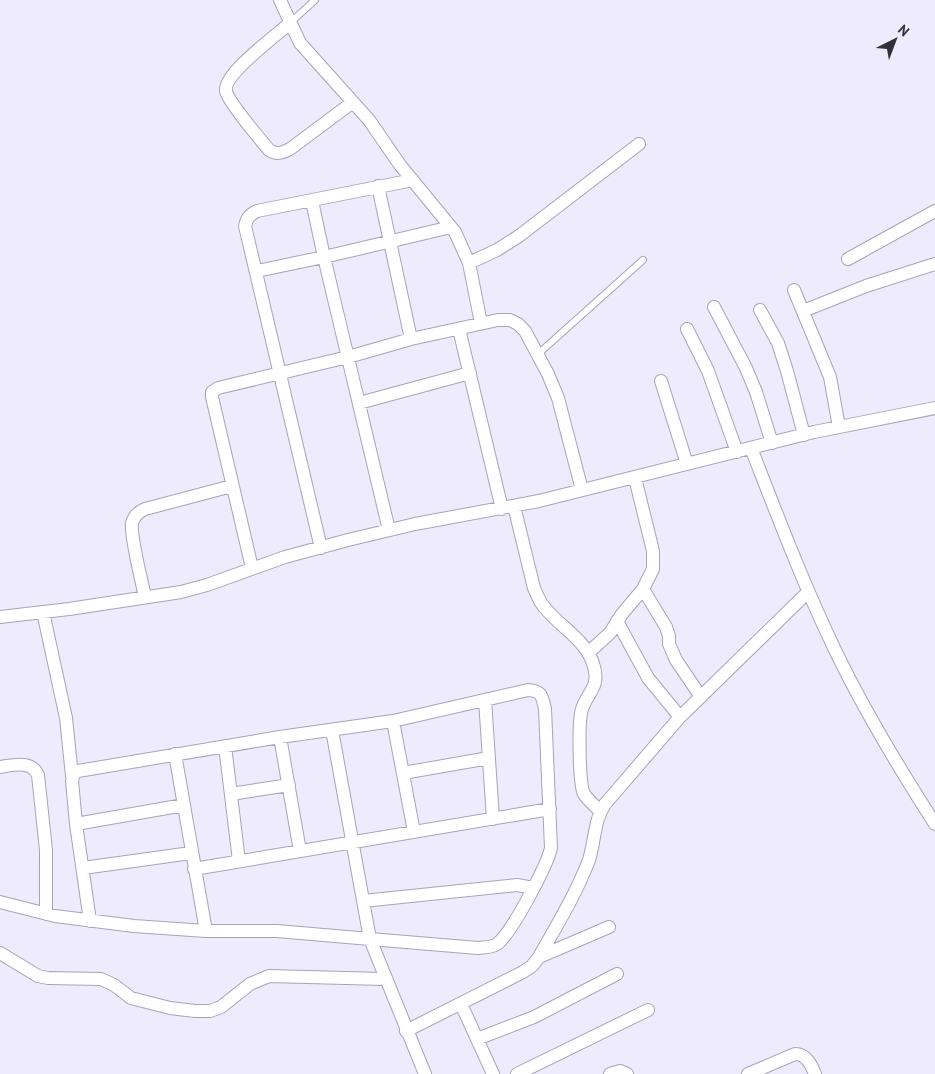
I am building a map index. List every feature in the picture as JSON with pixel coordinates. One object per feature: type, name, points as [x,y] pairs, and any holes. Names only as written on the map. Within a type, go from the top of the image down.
[{"type":"street","points":[[280,0],[300,43],[369,120],[400,165],[451,227],[462,245],[469,263],[481,323]]},
{"type":"street","points":[[290,23],[235,70],[226,84],[226,92],[232,102],[269,150],[279,153],[290,149],[353,102]]},
{"type":"street","points":[[469,263],[497,250],[519,236],[639,144]]},
{"type":"street","points":[[321,548],[245,226],[246,219],[257,211],[413,180]]},
{"type":"street","points":[[378,186],[411,339]]},
{"type":"street","points":[[312,201],[389,530]]},
{"type":"street","points":[[848,259],[935,211]]},
{"type":"street","points":[[257,271],[451,227]]},
{"type":"street","points":[[803,310],[866,286],[935,264]]},
{"type":"street","points":[[794,290],[830,377],[839,427]]},
{"type":"street","points":[[714,307],[746,368],[756,392],[772,443]]},
{"type":"street","points":[[760,310],[778,343],[804,435]]},
{"type":"street","points":[[252,568],[212,392],[218,388],[348,357],[411,339],[481,323],[504,320],[518,324],[525,330],[558,398],[582,490]]},
{"type":"street","points":[[459,328],[508,507],[534,588],[545,608],[572,634],[588,653],[594,666],[596,678],[594,687],[581,712],[582,785],[584,794],[600,811]]},
{"type":"street","points":[[687,329],[708,371],[737,452]]},
{"type":"street","points":[[360,403],[470,373]]},
{"type":"street","points":[[660,381],[687,464]]},
{"type":"street","points":[[0,617],[181,592],[208,585],[285,557],[389,530],[508,507],[635,478],[804,435],[935,408]]},
{"type":"street","points":[[751,448],[808,592],[837,654],[887,749],[935,824]]},
{"type":"street","points":[[588,653],[610,633],[617,621],[643,589],[653,569],[653,551],[635,478]]},
{"type":"street","points":[[145,597],[132,532],[133,520],[136,515],[145,509],[232,486]]},
{"type":"street","points":[[643,589],[666,627],[669,644],[676,660],[701,697]]},
{"type":"street","points":[[406,1031],[532,966],[539,958],[577,888],[590,857],[600,811],[680,717],[808,592]]},
{"type":"street","points":[[44,612],[66,718],[76,824],[90,921]]},
{"type":"street","points":[[617,621],[648,678],[680,717]]},
{"type":"street","points":[[0,902],[46,914],[134,926],[206,931],[277,931],[478,948],[499,943],[512,925],[549,857],[551,838],[545,709],[543,697],[536,691],[528,690],[393,720],[78,771],[72,776]]},
{"type":"street","points":[[485,700],[493,818]]},
{"type":"street","points":[[393,720],[414,832]]},
{"type":"street","points":[[332,730],[370,939],[384,979],[425,1074]]},
{"type":"street","points":[[280,737],[300,851]]},
{"type":"street","points":[[225,746],[239,860]]},
{"type":"street","points":[[175,754],[206,931]]},
{"type":"street","points":[[403,774],[489,758]]},
{"type":"street","points":[[0,767],[26,765],[32,767],[38,776],[46,850],[46,914]]},
{"type":"street","points":[[231,794],[288,785]]},
{"type":"street","points":[[76,824],[184,804]]},
{"type":"street","points":[[194,869],[550,809]]},
{"type":"street","points":[[83,868],[191,853]]},
{"type":"street","points":[[363,901],[517,885],[533,888]]},
{"type":"street","points":[[539,958],[609,927]]},
{"type":"street","points":[[0,953],[38,976],[48,978],[101,979],[114,985],[131,998],[170,1008],[195,1011],[210,1011],[221,1007],[250,984],[269,976],[384,979]]},
{"type":"street","points":[[477,1039],[534,1017],[616,974]]},
{"type":"street","points":[[461,1004],[493,1074]]},
{"type":"street","points":[[517,1074],[648,1010]]},
{"type":"street","points":[[748,1074],[795,1054],[801,1054],[806,1058],[815,1074]]},
{"type":"street","points":[[610,1074],[620,1071],[627,1074]]},
{"type":"lane","points":[[290,23],[315,0]]},
{"type":"lane","points":[[538,354],[643,260]]}]
